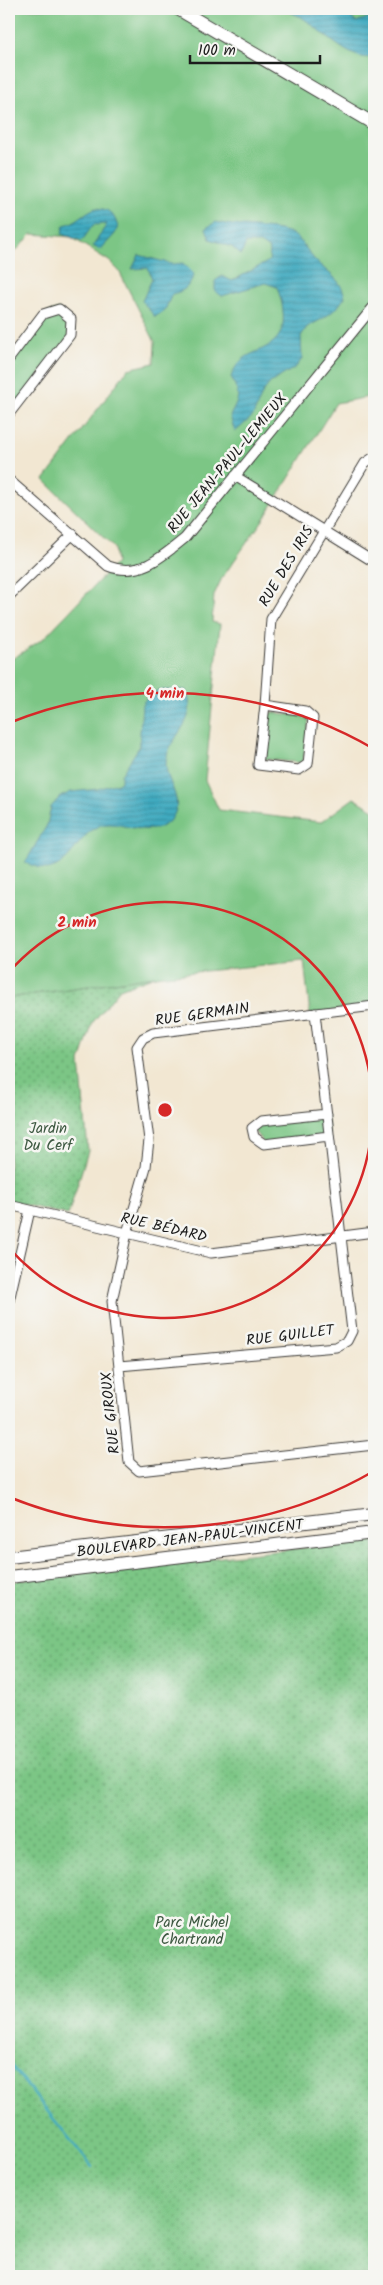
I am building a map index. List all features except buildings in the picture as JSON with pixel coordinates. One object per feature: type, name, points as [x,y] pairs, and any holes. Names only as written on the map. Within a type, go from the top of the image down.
[{"type":"street","points":[[178,9],[374,124]]},
{"type":"street","name":"RUE JEAN-PAUL-LEMIEUX","points":[[9,480],[108,566],[121,571],[138,570],[157,560],[185,538],[374,306]]},
{"type":"street","points":[[9,359],[43,314],[59,309],[71,319],[70,335],[9,414]]},
{"type":"street","name":"RUE DES IRIS","points":[[265,705],[305,711],[313,718],[308,764],[300,770],[258,765],[265,705],[271,619],[365,463],[374,457]]},
{"type":"street","points":[[235,476],[374,562]]},
{"type":"street","points":[[9,596],[73,534]]},
{"type":"street","name":"RUE GERMAIN","points":[[127,1233],[146,1167],[149,1140],[137,1046],[143,1038],[153,1033],[374,1006]]},
{"type":"street","name":"RUE GUILLET","points":[[119,1366],[336,1347],[347,1341],[352,1331],[315,1013]]},
{"type":"street","points":[[327,1114],[261,1122],[252,1128],[254,1137],[264,1144],[329,1136]]},
{"type":"street","name":"RUE BÉDARD","points":[[9,1205],[210,1253],[374,1232]]},
{"type":"street","points":[[9,1301],[30,1210]]},
{"type":"street","name":"RUE GIROUX","points":[[127,1233],[112,1301],[129,1462],[139,1471],[374,1445]]},
{"type":"street","name":"BOULEVARD JEAN-PAUL-VINCENT","points":[[9,1557],[374,1514]]},
{"type":"street","name":"BOULEVARD JEAN-PAUL-VINCENT","points":[[9,1577],[374,1533]]},
{"type":"green space","points":[[9,9],[374,9],[374,396],[336,403],[263,520],[222,578],[214,595],[212,622],[220,624],[205,780],[219,810],[321,822],[354,798],[374,810],[374,1006],[310,1014],[304,961],[155,976],[9,998],[9,661],[44,638],[116,563],[114,548],[44,480],[128,369],[154,363],[155,342],[119,271],[109,261],[71,237],[32,234],[9,258]]},
{"type":"green space","points":[[59,309],[71,319],[70,335],[9,414],[9,359],[43,314]]},
{"type":"green space","points":[[270,712],[301,716],[309,720],[303,763],[265,759]]},
{"type":"green space","name":"Jardin Du Cerf","points":[[155,976],[120,989],[93,1022],[80,1062],[88,1151],[68,1215],[9,1201],[9,998]]},
{"type":"green space","points":[[327,1114],[329,1136],[264,1144],[252,1128],[261,1122]]},
{"type":"green space","name":"Parc Michel Chartrand","points":[[374,1540],[374,2276],[9,2276],[9,1584],[19,1580]]},
{"type":"water","points":[[283,9],[341,9],[356,22],[370,17],[374,21],[374,57],[355,55],[336,44],[309,22]]},
{"type":"water","points":[[96,208],[111,213],[118,227],[115,234],[100,250],[93,246],[107,224],[93,225],[82,241],[62,234],[64,225],[73,222]]},
{"type":"water","points":[[216,222],[278,230],[292,234],[316,261],[339,282],[345,297],[337,308],[307,327],[301,336],[302,359],[296,367],[270,383],[263,392],[253,416],[235,432],[230,416],[238,396],[231,377],[243,359],[277,339],[283,325],[283,309],[277,287],[265,283],[222,296],[215,291],[215,281],[222,276],[232,281],[269,261],[270,250],[260,243],[246,243],[241,255],[232,247],[210,239],[206,228]]},
{"type":"water","points":[[139,255],[172,264],[183,263],[194,274],[188,285],[183,290],[172,294],[165,310],[155,317],[142,301],[152,279],[148,268],[132,269]]},
{"type":"water","points":[[159,690],[186,690],[189,702],[189,712],[186,721],[167,754],[167,771],[177,805],[172,818],[166,824],[151,829],[110,824],[100,826],[84,837],[64,861],[56,866],[45,869],[25,863],[47,825],[51,807],[60,797],[71,792],[98,789],[121,782],[121,775],[139,747],[142,704],[149,695]]},
{"type":"waterway","points":[[9,2063],[92,2167]]}]
